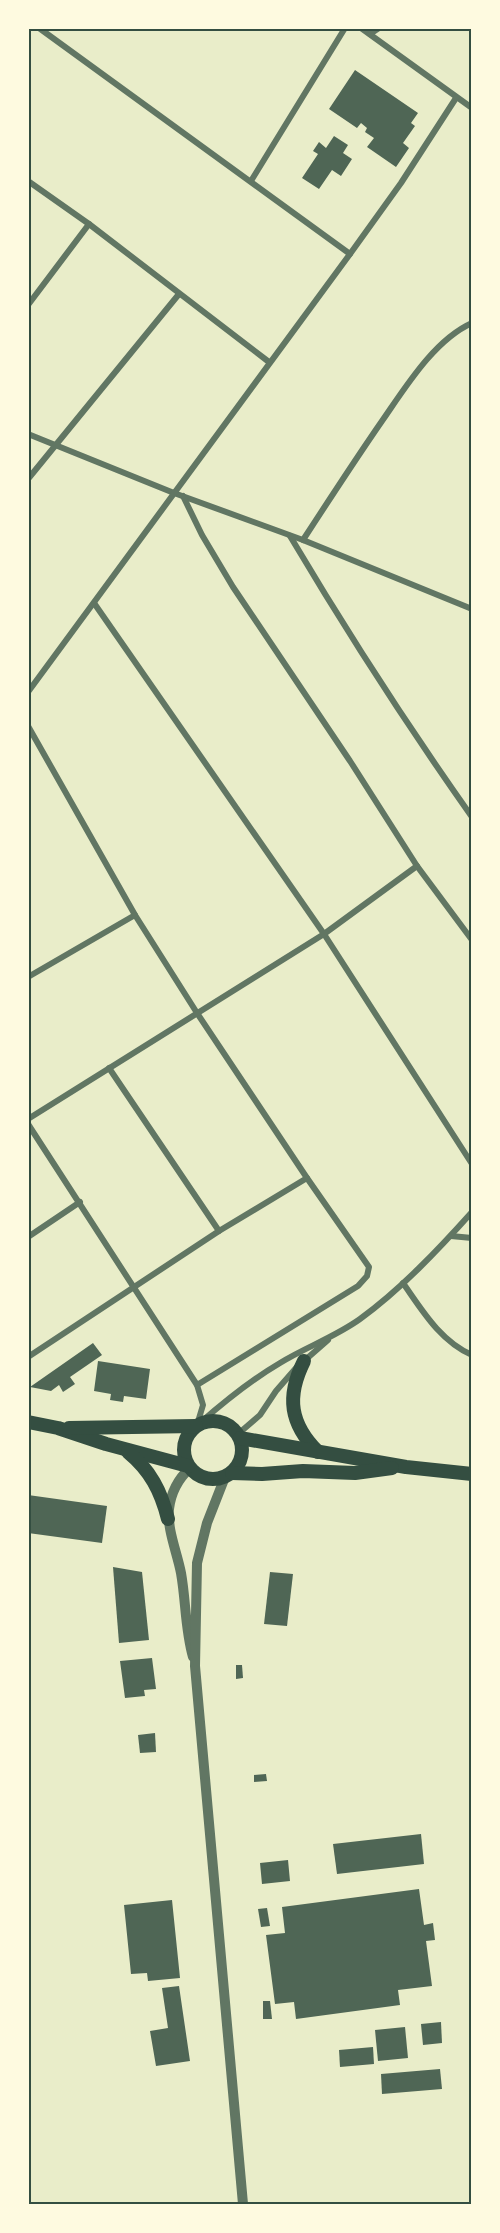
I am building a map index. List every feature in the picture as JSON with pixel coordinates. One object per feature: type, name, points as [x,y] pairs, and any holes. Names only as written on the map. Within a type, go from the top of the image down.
[{"type":"main road","points":[[304,1361],[296,1377],[292,1393],[293,1410],[306,1441],[318,1452]]},
{"type":"main road","points":[[189,1467],[184,1449],[189,1432],[208,1420],[225,1423],[239,1436],[406,1467],[471,1474]]},
{"type":"main road","points":[[28,1422],[58,1428],[189,1467],[195,1473],[210,1479],[228,1475],[303,1471],[355,1473],[406,1467]]},
{"type":"main road","points":[[58,1428],[198,1425]]},
{"type":"main road","points":[[228,1475],[242,1457],[239,1436]]},
{"type":"main road","points":[[124,1448],[141,1462],[154,1479],[163,1498],[168,1519]]},
{"type":"street","points":[[39,28],[350,254]]},
{"type":"street","points":[[251,181],[345,28]]},
{"type":"street","points":[[361,28],[471,108]]},
{"type":"street","points":[[370,34],[379,28]]},
{"type":"street","points":[[28,692],[350,254],[401,183],[456,98]]},
{"type":"street","points":[[28,181],[89,224],[269,362]]},
{"type":"street","points":[[28,305],[89,224]]},
{"type":"street","points":[[28,478],[179,294]]},
{"type":"street","points":[[303,540],[350,467],[411,380],[447,339],[471,323]]},
{"type":"street","points":[[28,434],[174,493],[303,540],[471,609]]},
{"type":"street","points":[[183,496],[201,535],[233,587],[350,761],[417,866],[471,940]]},
{"type":"street","points":[[290,536],[341,624],[471,817]]},
{"type":"street","points":[[94,603],[324,934],[471,1164]]},
{"type":"street","points":[[28,726],[135,915],[197,1013],[369,1268],[367,1276],[358,1286],[197,1385]]},
{"type":"street","points":[[28,1119],[324,934],[417,866]]},
{"type":"street","points":[[28,977],[135,915]]},
{"type":"street","points":[[109,1068],[219,1231]]},
{"type":"street","points":[[28,1124],[197,1385],[203,1405],[198,1425]]},
{"type":"street","points":[[28,1357],[219,1231],[307,1178]]},
{"type":"street","points":[[28,1237],[80,1203]]},
{"type":"street","points":[[198,1425],[250,1382],[306,1348],[359,1320],[403,1283],[471,1212]]},
{"type":"street","points":[[450,1236],[471,1238]]},
{"type":"street","points":[[403,1283],[450,1343],[471,1355]]},
{"type":"street","points":[[239,1436],[260,1415],[288,1375],[335,1334]]},
{"type":"street","points":[[189,1467],[176,1485],[168,1519],[181,1574],[188,1640],[195,1665]]},
{"type":"street","points":[[228,1475],[207,1523],[197,1563],[195,1665],[243,2205]]},
{"type":"building","points":[[355,70],[418,113],[411,123],[415,126],[403,143],[409,148],[396,167],[367,147],[374,138],[365,132],[367,128],[361,123],[357,128],[329,109]]},
{"type":"building","points":[[334,136],[348,145],[343,153],[352,159],[341,176],[332,170],[319,189],[302,178],[318,154],[313,151],[319,142],[326,148]]},
{"type":"building","points":[[93,1343],[102,1355],[70,1377],[75,1384],[63,1392],[59,1385],[51,1391],[30,1387]]},
{"type":"building","points":[[98,1361],[150,1369],[146,1399],[124,1396],[123,1402],[110,1400],[111,1394],[94,1391]]},
{"type":"building","points":[[28,1495],[107,1506],[102,1543],[28,1533]]},
{"type":"building","points":[[113,1567],[142,1572],[149,1640],[119,1643]]},
{"type":"building","points":[[270,1572],[293,1574],[287,1626],[264,1624]]},
{"type":"building","points":[[152,1658],[156,1689],[144,1690],[145,1696],[125,1698],[120,1661]]},
{"type":"building","points":[[236,1665],[242,1665],[243,1678],[236,1679]]},
{"type":"building","points":[[155,1733],[156,1752],[140,1753],[138,1735]]},
{"type":"building","points":[[266,1774],[267,1781],[254,1782],[254,1775]]},
{"type":"building","points":[[421,1834],[424,1864],[337,1874],[333,1844]]},
{"type":"building","points":[[288,1860],[290,1881],[262,1884],[260,1863]]},
{"type":"building","points":[[419,1889],[424,1925],[433,1923],[435,1940],[426,1941],[432,1986],[398,1990],[400,2005],[296,2019],[294,2002],[275,2004],[266,1935],[285,1933],[282,1907]]},
{"type":"building","points":[[172,1900],[180,1978],[148,1981],[147,1973],[131,1974],[124,1905]]},
{"type":"building","points":[[267,1908],[270,1926],[261,1927],[258,1909]]},
{"type":"building","points":[[179,1986],[190,2061],[156,2066],[150,2031],[168,2028],[162,1988]]},
{"type":"building","points":[[263,2001],[270,2001],[272,2019],[263,2019]]},
{"type":"building","points":[[441,2022],[442,2043],[423,2045],[421,2024]]},
{"type":"building","points":[[405,2027],[408,2058],[378,2061],[375,2030]]},
{"type":"building","points":[[373,2047],[374,2064],[340,2067],[339,2050]]},
{"type":"building","points":[[440,2069],[442,2089],[382,2094],[381,2074]]}]
